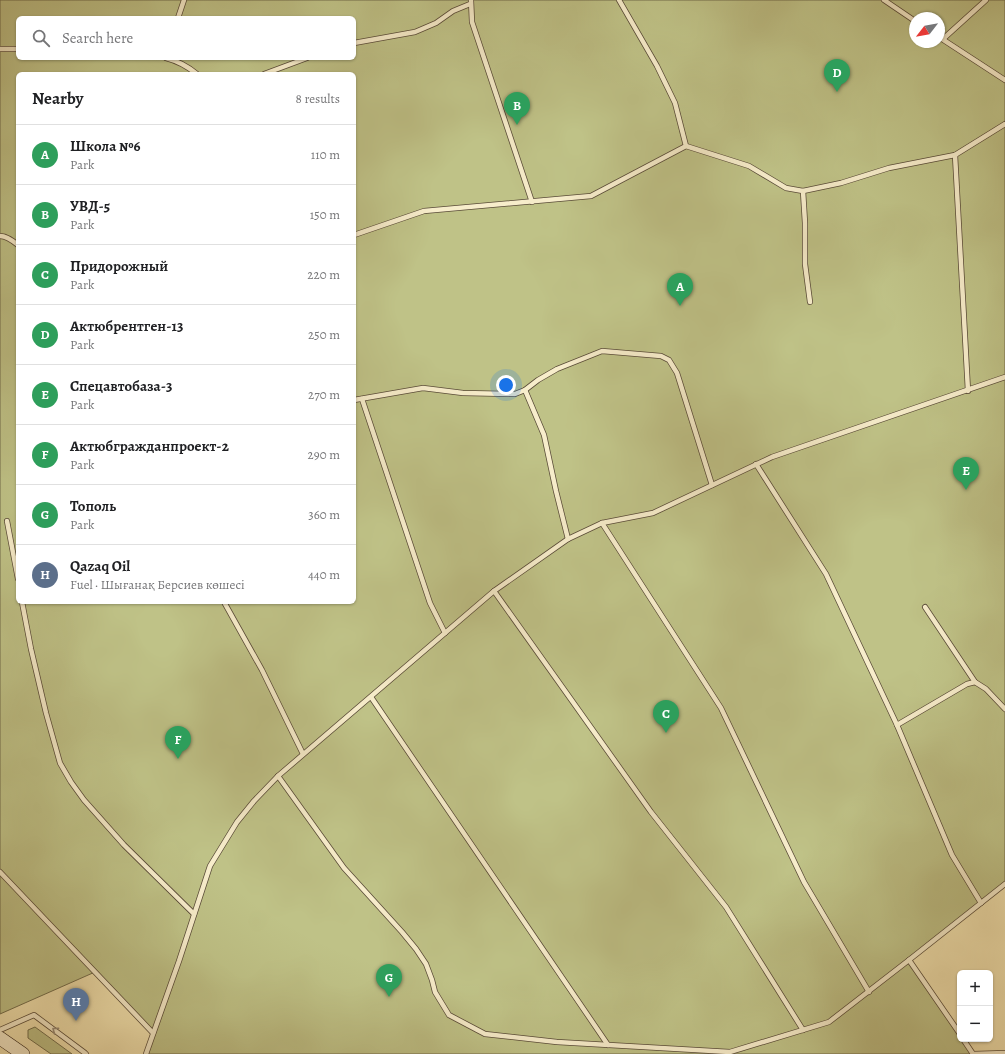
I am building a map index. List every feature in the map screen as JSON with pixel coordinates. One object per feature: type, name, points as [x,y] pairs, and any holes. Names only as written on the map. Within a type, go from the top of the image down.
[{"type":"main road","points":[[0,1038],[23,1054]]},
{"type":"lane","points":[[179,16],[184,0]]},
{"type":"lane","points":[[619,0],[657,66],[675,103],[686,146]]},
{"type":"lane","points":[[884,0],[909,17]]},
{"type":"lane","points":[[945,35],[986,0]]},
{"type":"lane","points":[[356,43],[415,32],[436,23],[453,11],[470,2],[472,22],[532,202]]},
{"type":"lane","points":[[945,41],[1005,80]]},
{"type":"lane","points":[[0,49],[16,49]]},
{"type":"lane","points":[[176,60],[195,72]]},
{"type":"lane","points":[[269,72],[302,60]]},
{"type":"lane","points":[[356,234],[424,211],[591,196],[686,146],[749,166],[786,188],[803,191],[841,183],[889,168],[955,155],[1005,124]]},
{"type":"lane","points":[[955,155],[968,391]]},
{"type":"lane","points":[[803,191],[805,264],[810,302]]},
{"type":"lane","points":[[0,236],[13,240],[16,244]]},
{"type":"lane","points":[[356,400],[422,388],[463,393],[515,394],[525,390],[538,380],[557,369],[602,352],[661,356],[669,360],[677,373],[712,485]]},
{"type":"lane","points":[[146,1054],[179,961],[210,866],[237,822],[254,801],[278,776],[494,591],[568,539],[602,523],[654,513],[772,457],[1005,378]]},
{"type":"lane","points":[[525,390],[544,435],[568,539]]},
{"type":"lane","points":[[362,399],[430,603],[445,633]]},
{"type":"lane","points":[[756,464],[826,574],[897,725],[952,855],[981,903]]},
{"type":"lane","points":[[7,521],[16,568]]},
{"type":"lane","points":[[602,523],[722,708],[804,882],[869,992]]},
{"type":"lane","points":[[494,591],[651,812],[726,907],[803,1030]]},
{"type":"lane","points":[[22,604],[44,706],[60,763],[75,788],[124,846],[194,914]]},
{"type":"lane","points":[[225,604],[262,670],[303,754]]},
{"type":"lane","points":[[925,607],[975,682],[986,689],[1005,709]]},
{"type":"lane","points":[[897,725],[967,684],[975,682]]},
{"type":"lane","points":[[371,697],[608,1045]]},
{"type":"lane","points":[[278,776],[344,868],[416,949],[426,964],[435,992],[449,1015],[485,1034],[557,1042],[730,1052],[829,1022],[1005,884]]},
{"type":"lane","points":[[0,872],[153,1033]]},
{"type":"lane","points":[[909,960],[957,1030]]},
{"type":"lane","points":[[0,1030],[34,1016],[86,1054]]},
{"type":"lane","points":[[965,1042],[973,1054],[1005,1053]]},
{"type":"green space","points":[[0,0],[1005,0],[1005,884],[909,960],[957,1030],[957,1042],[965,1042],[973,1054],[146,1054],[152,1034],[95,972],[0,1014]]},
{"type":"green space","points":[[35,1027],[72,1054],[51,1054],[28,1038],[28,1030]]},
{"type":"place","name":"Актюбрентген-13","points":[[837,92]]},
{"type":"place","name":"УВД-5","points":[[517,125]]},
{"type":"place","name":"Школа №6","points":[[680,306]]},
{"type":"place","name":"Спецавтобаза-3","points":[[966,490]]},
{"type":"place","name":"Придорожный","points":[[666,733]]},
{"type":"place","name":"Актюбгражданпроект-2","points":[[178,759]]},
{"type":"place","name":"Тополь","points":[[389,997]]},
{"type":"place","name":"Qazaq Oil","points":[[76,1021]]}]
